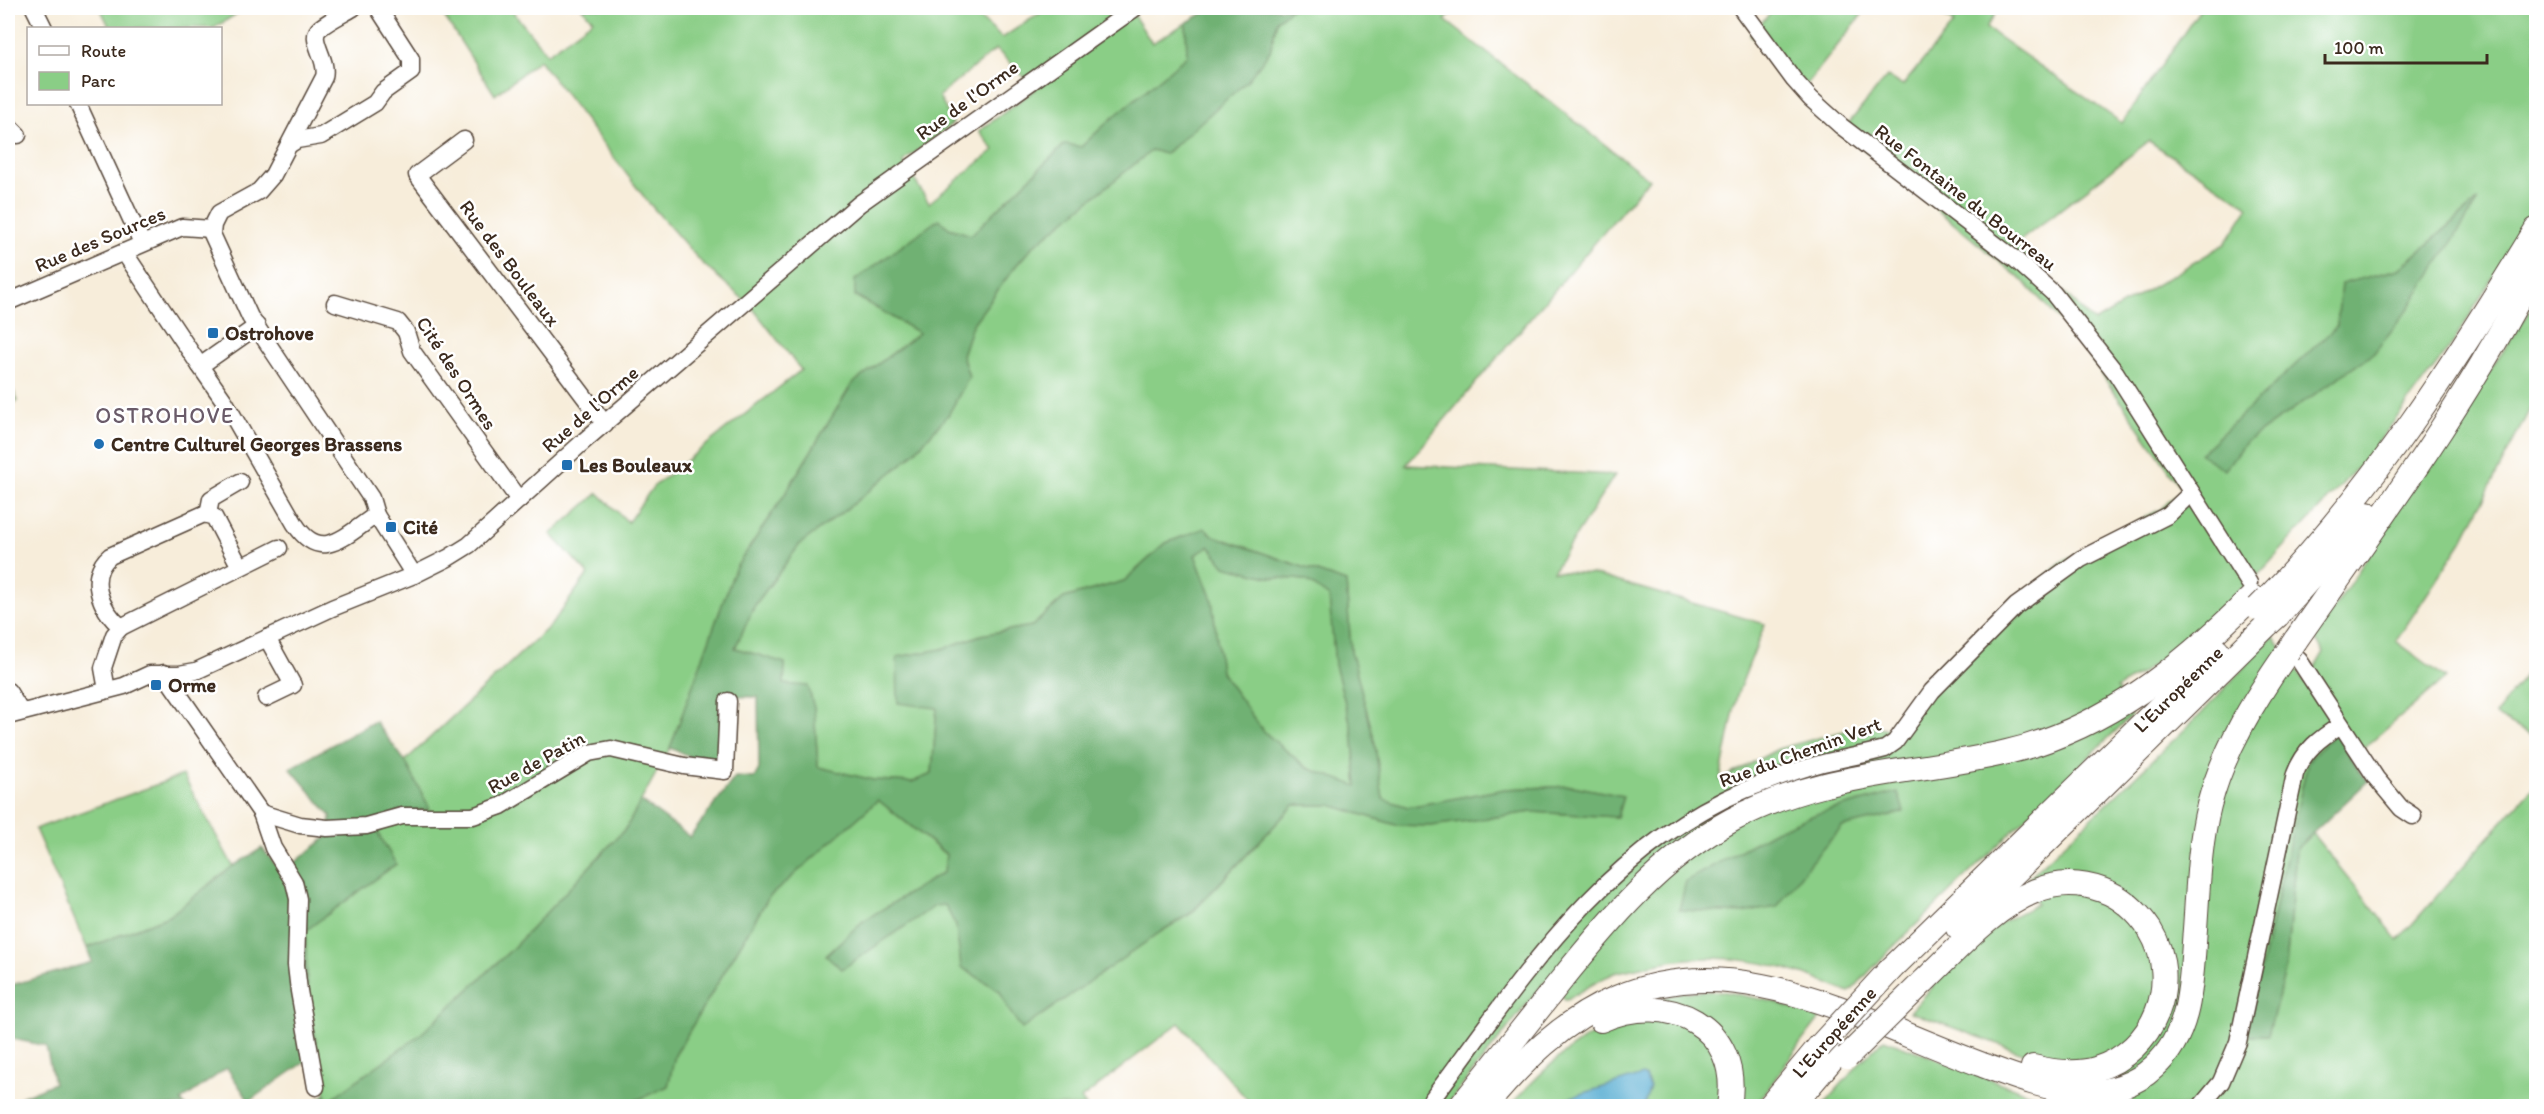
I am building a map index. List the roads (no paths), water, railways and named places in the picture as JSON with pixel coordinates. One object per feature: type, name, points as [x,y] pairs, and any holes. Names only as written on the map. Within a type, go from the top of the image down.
[{"type":"highway","name":"L'Européenne","points":[[1770,1107],[1834,1052],[1908,976],[2340,518],[2422,410],[2536,230]]},
{"type":"highway","name":"L'Européenne","points":[[2262,602],[2354,529],[2411,455],[2472,367],[2536,266]]},
{"type":"highway","points":[[1485,1107],[1542,1046],[1592,1010],[1616,998],[1648,987],[1705,980],[1762,985],[1801,996],[1988,1067],[2052,1087],[2095,1092],[2113,1089],[2131,1083],[2159,1062],[2179,1032],[2190,986],[2202,842],[2214,789],[2240,728],[2457,406],[2491,350],[2536,266]]},
{"type":"highway","points":[[1461,1107],[1613,917],[1664,867],[1715,830],[1774,800],[1837,780],[2007,752],[2071,731],[2112,711],[2161,678],[2207,640],[2262,602]]},
{"type":"highway","points":[[1471,1107],[1521,1050],[1569,1010],[1616,986],[1662,973],[1695,968],[1726,968],[1780,978],[2006,1059],[2049,1071],[2094,1069],[2120,1058],[2133,1049],[2155,1019],[2163,993],[2164,978],[2163,964],[2155,939],[2139,915],[2129,905],[2094,887],[2066,884],[2035,891],[2010,905],[1908,976],[1834,1052],[1803,1107]]},
{"type":"highway","points":[[1496,1107],[1535,1068],[1580,1030],[1612,1015],[1645,1008],[1674,1012],[1688,1017],[1710,1033],[1726,1057],[1731,1087],[1729,1107]]},
{"type":"highway","name":"L'Européenne","points":[[1792,1107],[1834,1052]]},
{"type":"street","points":[[34,8],[44,27]]},
{"type":"street","points":[[353,8],[320,28],[315,34],[326,65],[326,73],[273,175],[250,197],[219,213],[212,229],[215,244],[257,326],[371,498],[376,515],[414,575]]},
{"type":"street","points":[[288,146],[297,140],[321,136],[377,101],[383,92],[411,72],[411,58],[378,8]]},
{"type":"street","name":"Rue de l'Orme","points":[[14,714],[126,686],[147,674],[179,674],[196,671],[332,608],[414,575],[469,545],[859,204],[1136,8]]},
{"type":"street","name":"Rue Fontaine du Bourreau","points":[[1741,8],[1810,98],[1841,126],[2016,260],[2053,293],[2116,373],[2262,602]]},
{"type":"street","points":[[78,105],[142,243]]},
{"type":"street","name":"Rue des Bouleaux","points":[[464,140],[417,174],[605,424]]},
{"type":"street","name":"Rue des Sources","points":[[8,302],[182,227],[212,229]]},
{"type":"street","points":[[124,252],[225,402],[300,533],[316,545],[328,545],[376,515]]},
{"type":"street","name":"Cité des Ormes","points":[[335,303],[393,319],[401,325],[412,351],[519,500]]},
{"type":"street","points":[[200,366],[257,326]]},
{"type":"street","points":[[208,514],[211,499],[240,482]]},
{"type":"street","name":"Rue du Chemin Vert","points":[[1426,1107],[1549,945],[1600,888],[1634,857],[1681,824],[1744,791],[1802,769],[1885,749],[1895,742],[1932,691],[2016,606],[2073,563],[2168,515],[2191,493]]},
{"type":"street","points":[[122,627],[105,608],[98,591],[98,576],[107,559],[142,540],[200,515],[208,514],[214,517],[240,567]]},
{"type":"street","points":[[107,690],[103,668],[114,635],[122,627],[279,548]]},
{"type":"street","points":[[266,698],[293,685],[267,638]]},
{"type":"street","points":[[2293,651],[2386,792],[2413,816]]},
{"type":"street","points":[[164,673],[261,813],[273,848],[294,882],[297,892],[298,982],[316,1087]]},
{"type":"street","points":[[8,691],[14,714]]},
{"type":"street","name":"Rue de Patin","points":[[261,813],[300,825],[327,828],[366,826],[402,816],[473,816],[501,806],[582,757],[603,749],[684,766],[725,771],[728,701]]},
{"type":"street","points":[[2201,1107],[2221,1082],[2238,1042],[2295,774],[2300,762],[2313,745],[2341,725]]},
{"type":"water","points":[[1645,1076],[1650,1087],[1644,1106],[1556,1106],[1568,1098]]},
{"type":"place","name":"Ostrohove","points":[[213,333]]},
{"type":"place","name":"Centre Culturel Georges Brassens","points":[[99,444]]},
{"type":"place","name":"Les Bouleaux","points":[[567,465]]},
{"type":"place","name":"Cité","points":[[391,527]]},
{"type":"place","name":"Orme","points":[[156,685]]},
{"type":"district","name":"OSTROHOVE","points":[[165,415]]}]
